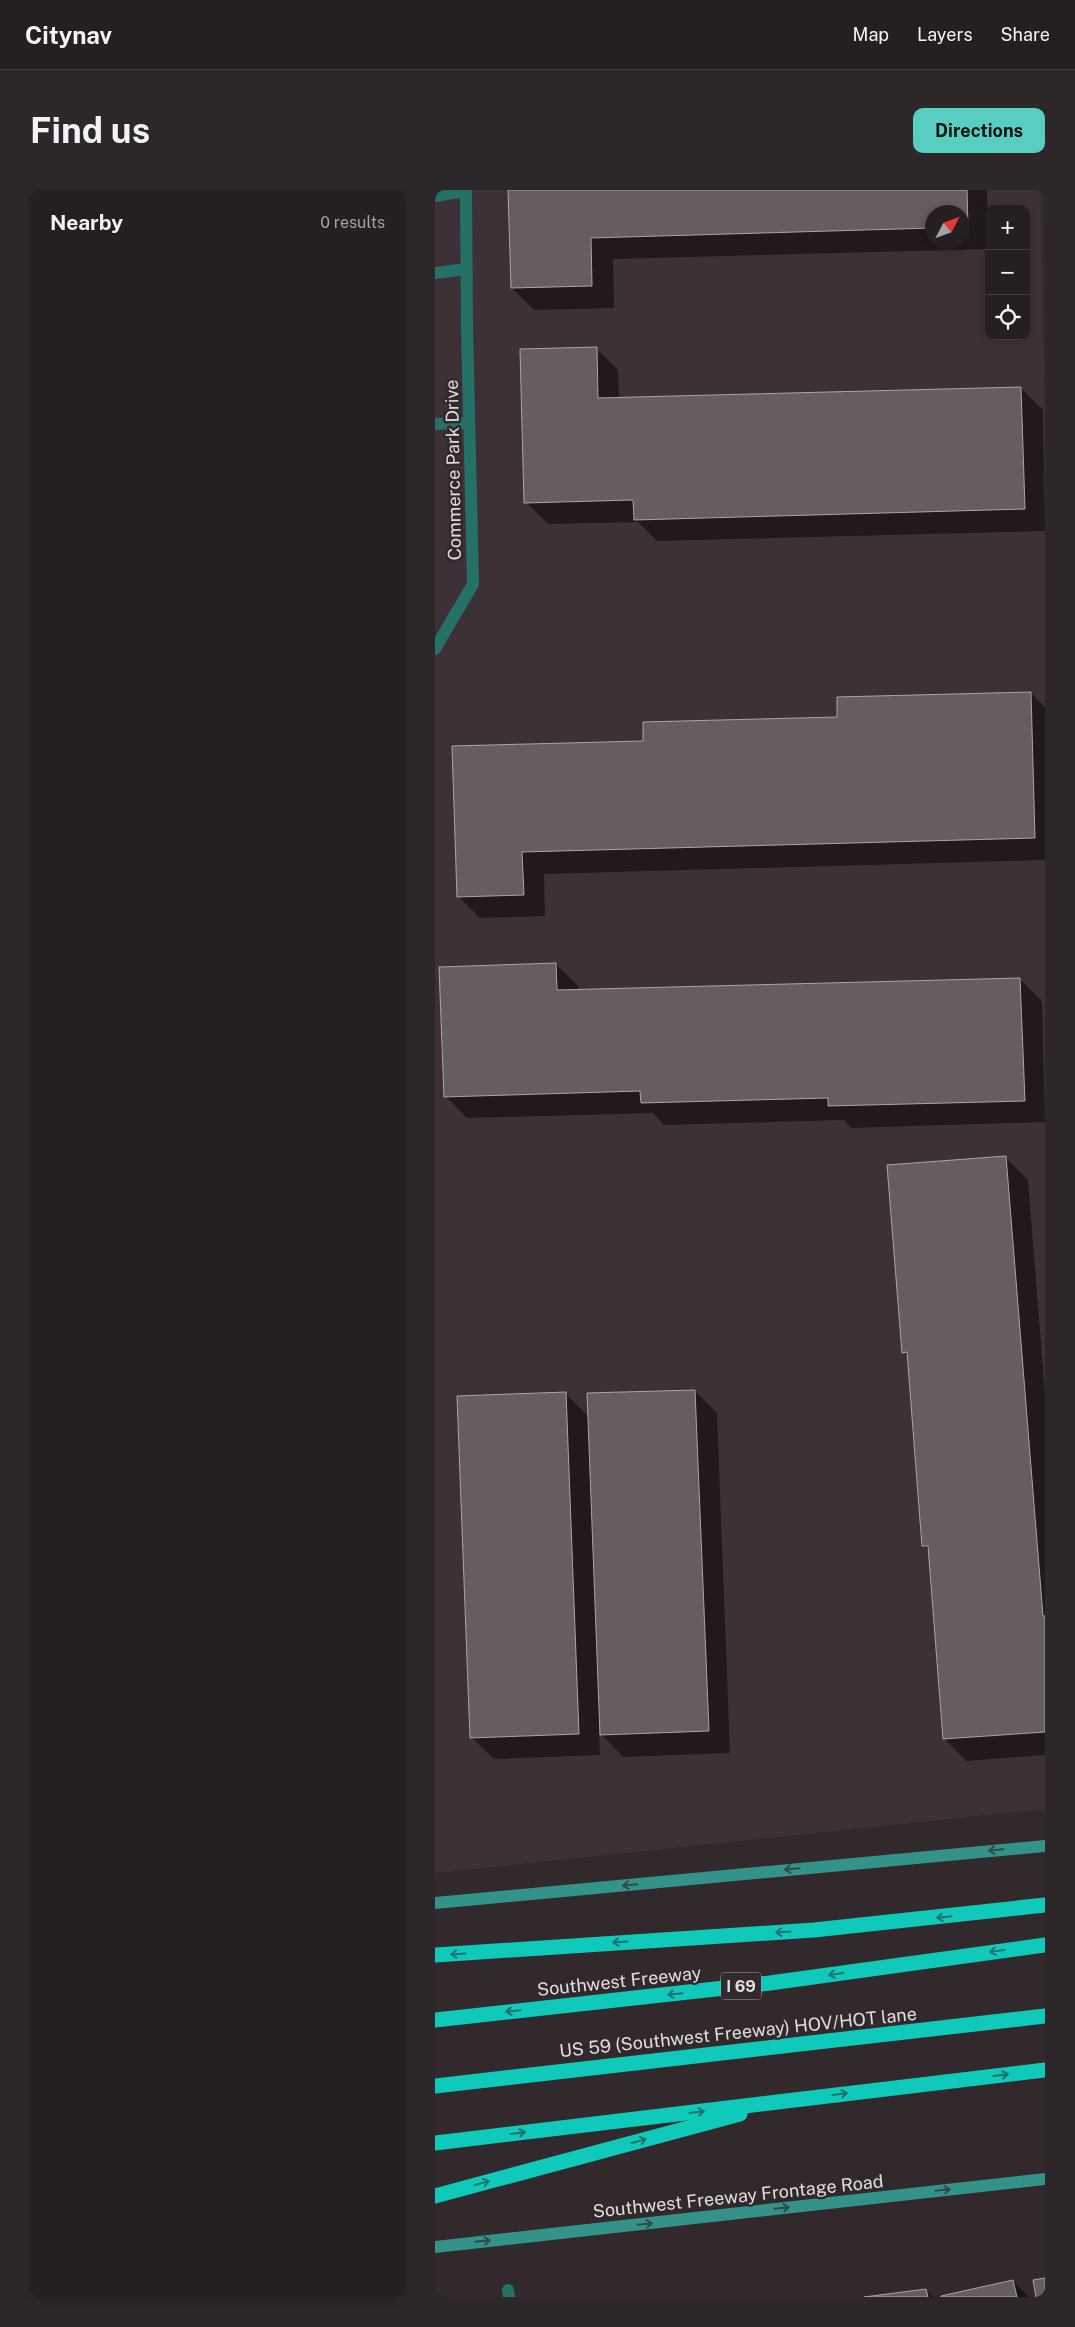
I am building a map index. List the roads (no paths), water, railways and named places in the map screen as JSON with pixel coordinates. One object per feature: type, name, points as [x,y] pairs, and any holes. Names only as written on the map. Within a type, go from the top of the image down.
[{"type":"highway","points":[[435,1955],[814,1930],[1045,1906]]},
{"type":"highway","name":"Southwest Freeway","points":[[435,2020],[770,1983],[1045,1945]]},
{"type":"highway","name":"US 59 (Southwest Freeway) HOV/HOT lane","points":[[435,2086],[1045,2016]]},
{"type":"highway","points":[[435,2143],[1045,2070]]},
{"type":"highway","points":[[435,2196],[791,2100]]},
{"type":"main road","points":[[435,1903],[1045,1846]]},
{"type":"main road","name":"Southwest Freeway Frontage Road","points":[[435,2247],[1045,2179]]},
{"type":"street","points":[[435,196],[466,190]]},
{"type":"street","name":"Commerce Park Drive","points":[[435,649],[473,584],[466,190]]},
{"type":"street","points":[[435,273],[466,269]]},
{"type":"street","points":[[435,424],[469,423]]}]
